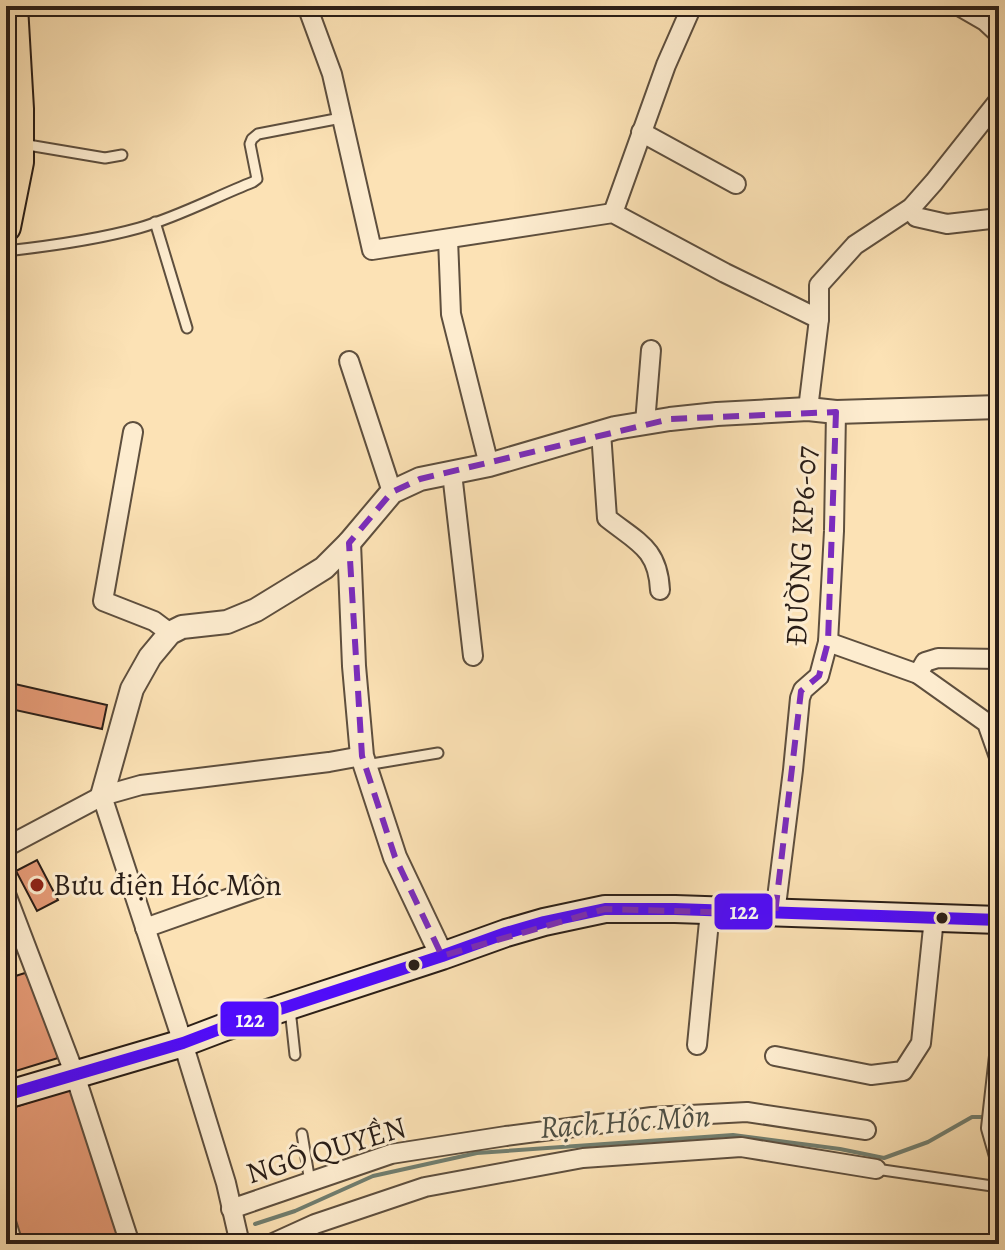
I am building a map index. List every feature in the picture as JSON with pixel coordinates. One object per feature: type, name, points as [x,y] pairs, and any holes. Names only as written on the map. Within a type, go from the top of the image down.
[{"type":"main road","points":[[6,227],[19,162],[13,6]]},
{"type":"main road","points":[[6,1095],[183,1043],[519,929],[605,909],[999,920]]},
{"type":"street","points":[[307,6],[332,74],[372,250],[613,213],[819,319]]},
{"type":"street","points":[[613,213],[666,65],[692,6]]},
{"type":"street","points":[[959,6],[985,21],[999,34]]},
{"type":"street","points":[[808,409],[819,319],[819,285],[855,245],[911,208],[999,100]]},
{"type":"street","points":[[641,132],[736,184]]},
{"type":"street","points":[[911,208],[916,217],[947,224],[999,218]]},
{"type":"street","points":[[448,239],[451,314],[489,465]]},
{"type":"street","points":[[645,423],[651,350]]},
{"type":"street","points":[[349,361],[392,492]]},
{"type":"street","points":[[240,1244],[226,1183],[183,1043],[102,796],[132,689],[150,657],[170,633],[182,627],[227,622],[256,610],[324,568],[392,492],[420,479],[489,465],[601,432],[717,414],[808,409],[836,412],[999,407]]},
{"type":"street","name":"ĐƯỜNG KP6-07","points":[[775,914],[800,698],[803,690],[819,676],[828,642],[836,412]]},
{"type":"street","points":[[133,432],[103,601],[154,621],[170,633]]},
{"type":"street","points":[[601,432],[607,518],[651,553],[659,572],[660,590]]},
{"type":"street","points":[[452,473],[473,656]]},
{"type":"street","points":[[349,543],[354,666],[363,761],[395,857],[442,956]]},
{"type":"street","points":[[828,642],[918,674],[994,727],[999,757]]},
{"type":"street","points":[[918,674],[925,662],[938,658],[999,659]]},
{"type":"street","points":[[6,847],[102,796],[141,785],[329,762],[363,761]]},
{"type":"street","points":[[145,928],[261,887]]},
{"type":"street","points":[[6,894],[75,1075],[130,1244]]},
{"type":"street","points":[[697,1045],[710,911]]},
{"type":"street","points":[[775,1056],[871,1075],[903,1071],[921,1043],[934,918]]},
{"type":"street","points":[[999,1056],[991,1128],[999,1156]]},
{"type":"street","name":"NGÔ QUYỀN","points":[[231,1209],[391,1154],[652,1117],[747,1112],[866,1130]]},
{"type":"street","points":[[271,1244],[315,1224],[425,1187],[583,1158],[741,1147],[876,1169]]},
{"type":"street","points":[[6,1222],[13,1244]]},
{"type":"lane","points":[[6,251],[66,244],[155,222],[253,182],[257,175],[250,144],[258,134],[341,118]]},
{"type":"lane","points":[[19,144],[105,158],[122,155]]},
{"type":"lane","points":[[155,222],[187,328]]},
{"type":"lane","points":[[363,761],[438,753]]},
{"type":"lane","points":[[290,1006],[295,1055]]},
{"type":"lane","points":[[302,1134],[310,1182]]},
{"type":"lane","points":[[876,1169],[999,1187]]},
{"type":"highlighted area","points":[[836,412],[828,642],[819,676],[801,691],[775,914],[605,909],[442,956],[395,857],[362,756],[349,543],[392,492],[420,479],[670,419]]},
{"type":"building","points":[[6,682],[107,705],[102,729],[6,708]]},
{"type":"building","name":"Bưu điện Hóc Môn","points":[[37,860],[58,900],[37,911],[16,871]]},
{"type":"building","points":[[25,973],[37,992],[58,1058],[6,1074],[6,979]]},
{"type":"building","points":[[72,1088],[122,1244],[21,1244],[6,1198],[6,1110]]},
{"type":"waterway","name":"Rạch Hóc Môn","points":[[255,1224],[295,1211],[373,1176],[477,1153],[733,1135],[884,1158],[928,1142],[972,1117],[985,1117]]},
{"type":"transit line","name":"122","points":[[6,1095],[183,1043],[506,933],[605,909],[999,920]]},
{"type":"place","name":"Bưu điện Hóc Môn","points":[[37,885]]}]
